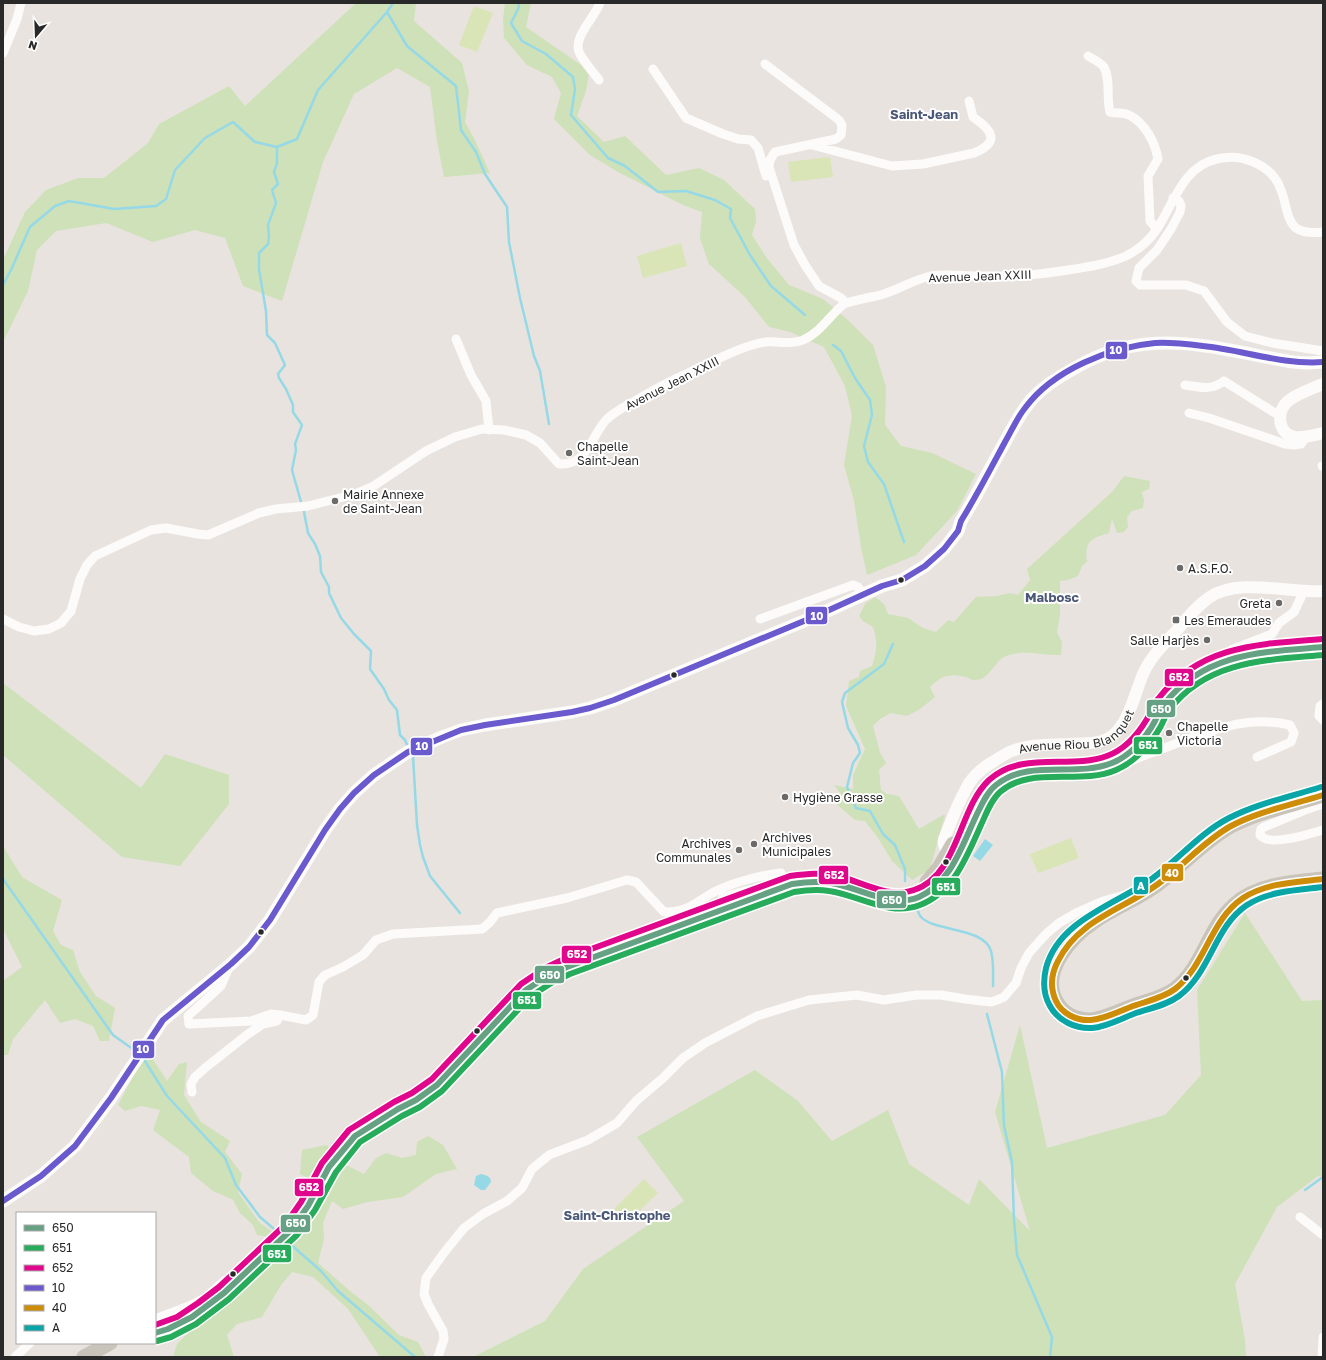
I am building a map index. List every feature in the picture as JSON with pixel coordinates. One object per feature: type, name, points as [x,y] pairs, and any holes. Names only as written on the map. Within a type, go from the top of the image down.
[{"type":"main road","points":[[3,1201],[41,1176],[75,1146],[111,1098],[163,1020],[231,964],[249,947],[261,932],[325,830],[340,809],[354,793],[389,764],[408,752],[461,730],[571,712],[590,708],[614,700],[864,595],[882,586],[922,559],[944,539],[951,529],[961,522],[1016,422],[1033,398],[1064,374],[1086,361],[1122,348],[1139,344],[1158,343],[1197,345],[1293,362],[1323,362]]},
{"type":"main road","points":[[156,1333],[192,1318],[204,1310],[232,1285],[300,1220],[329,1167],[355,1136],[416,1100],[437,1085],[526,990],[549,975],[719,910],[792,884],[824,882],[837,884],[883,899],[904,900],[916,898],[926,893],[944,879],[960,833],[980,792],[998,774],[1021,764],[1035,762],[1092,761],[1112,756],[1128,746],[1148,719],[1172,694],[1194,675],[1222,661],[1251,654],[1323,647]]},
{"type":"main road","points":[[904,900],[920,890],[963,844],[988,792],[998,784],[1008,778],[1031,770],[1099,768],[1116,761],[1132,751],[1140,742],[1154,723],[1163,704]]},
{"type":"main road","points":[[1323,795],[1251,817],[1231,826],[1217,835],[1157,885],[1096,920],[1084,929],[1073,940],[1059,959],[1053,974],[1052,989],[1058,1005],[1065,1012],[1074,1017],[1092,1020],[1161,997],[1174,990],[1192,971],[1215,930],[1224,916],[1235,904],[1259,890],[1274,886],[1323,879]]},
{"type":"main road","points":[[84,1357],[108,1344]]},
{"type":"street","points":[[3,53],[17,19],[21,3]]},
{"type":"street","points":[[599,80],[579,53],[578,45],[580,35],[600,3]]},
{"type":"street","points":[[1088,56],[1103,66],[1107,74],[1108,105],[1110,112],[1129,115],[1145,129],[1153,141],[1158,158],[1148,176],[1148,184],[1150,221],[1157,229]]},
{"type":"street","points":[[765,64],[839,120],[842,125],[841,135],[836,139],[775,152],[770,160],[769,167],[772,178],[792,240]]},
{"type":"street","points":[[653,69],[686,118],[722,134],[738,139],[751,140],[758,148],[784,229],[819,286],[841,298],[846,303]]},
{"type":"street","points":[[812,145],[817,148],[892,166],[923,164],[974,153],[987,146],[990,140],[990,132],[985,125],[973,117],[969,101]]},
{"type":"street","name":"Avenue Jean XXIII","points":[[490,430],[504,430],[526,435],[540,443],[560,464],[565,465],[574,462],[581,457],[604,422],[614,413],[648,393],[687,373],[743,349],[765,342],[797,342],[805,339],[814,333],[846,303],[883,295],[928,276],[1025,276],[1108,263],[1126,256],[1138,249],[1157,229],[1173,198],[1191,174],[1205,162],[1219,158],[1244,159],[1256,163],[1267,170],[1277,179],[1290,219],[1296,228],[1305,232],[1323,232]]},
{"type":"street","points":[[1173,198],[1179,201],[1181,206],[1180,212],[1157,250],[1139,268],[1136,281],[1140,285],[1186,285],[1204,291],[1227,322],[1245,336],[1272,343],[1323,351]]},
{"type":"street","points":[[3,619],[19,627],[34,631],[49,630],[61,623],[71,611],[80,579],[87,565],[95,556],[151,530],[166,528],[208,535],[259,513],[276,508],[308,506],[355,494],[372,487],[432,448],[455,437],[482,429],[490,430],[486,401],[471,375],[456,339]]},
{"type":"street","points":[[1185,385],[1204,388],[1216,387],[1224,381],[1275,414],[1280,414]]},
{"type":"street","points":[[1323,384],[1288,400],[1280,414],[1282,428],[1287,433],[1296,437],[1323,433]]},
{"type":"street","points":[[1189,413],[1209,418],[1284,444],[1301,444],[1307,436]]},
{"type":"street","points":[[760,619],[853,584],[858,587],[864,595]]},
{"type":"street","name":"Avenue Riou Blanquet","points":[[952,856],[943,844],[944,839],[966,788],[972,779],[985,767],[1005,754],[1017,749],[1095,743],[1105,740],[1113,735],[1120,728],[1126,717],[1138,686],[1151,659],[1196,608],[1211,596],[1225,590],[1235,588],[1323,591]]},
{"type":"street","points":[[1222,661],[1231,650],[1272,634],[1280,623],[1294,612],[1304,591]]},
{"type":"street","points":[[1323,704],[1320,706],[1319,712],[1323,720]]},
{"type":"street","points":[[1116,761],[1126,762],[1133,760],[1224,726],[1250,721],[1278,723],[1290,726],[1294,733],[1291,742],[1257,757]]},
{"type":"street","points":[[1323,804],[1264,827],[1261,829],[1260,835],[1265,839],[1296,838],[1323,830]]},
{"type":"street","points":[[231,964],[221,986],[188,1016],[189,1024],[251,1021],[271,1014],[280,1014],[306,1020],[312,1015],[319,982],[325,975],[343,967],[363,954],[376,940],[393,934],[482,929],[497,913],[567,898],[627,880],[636,882],[664,912],[674,912],[688,909],[718,890],[764,874],[781,873],[771,884],[723,897],[719,901],[719,910]]},
{"type":"street","points":[[438,1357],[444,1339],[443,1331],[424,1294],[426,1278],[464,1228],[482,1214],[507,1201],[522,1188],[532,1170],[550,1155],[588,1140],[617,1123],[636,1101],[663,1078],[683,1058],[705,1043],[757,1016],[809,1000],[857,996],[884,1000],[917,995],[941,994],[991,1002],[997,1000],[1004,997],[1016,983],[1021,968],[1029,953],[1046,934],[1059,923],[1078,912],[1103,901],[1125,895],[1136,898]]},
{"type":"street","points":[[192,1092],[191,1084],[195,1077],[205,1068],[263,1024],[277,1021],[280,1014]]},
{"type":"street","points":[[1300,1217],[1323,1235]]},
{"type":"street","points":[[156,1319],[205,1298],[225,1280],[229,1279],[232,1285]]},
{"type":"street","points":[[1322,1357],[1323,1337]]},
{"type":"street","points":[[15,1357],[29,1344]]},
{"type":"green space","points":[[356,3],[416,3],[414,21],[462,63],[469,91],[465,122],[490,173],[444,177],[437,141],[430,87],[397,68],[354,94],[323,162],[282,301],[243,286],[225,238],[195,230],[153,242],[106,223],[56,231],[37,250],[28,291],[3,342],[3,260],[25,212],[46,190],[78,178],[104,178],[148,143],[159,124],[229,86],[245,106]]},
{"type":"green space","points":[[505,3],[531,3],[526,27],[581,65],[589,73],[586,91],[577,116],[604,142],[625,136],[666,175],[699,168],[724,180],[755,209],[756,222],[752,235],[766,257],[789,285],[823,299],[848,320],[873,345],[886,387],[885,425],[901,446],[932,453],[976,474],[957,511],[916,555],[867,575],[854,501],[844,465],[852,416],[845,386],[824,347],[790,332],[769,327],[745,297],[709,264],[700,239],[702,212],[683,205],[618,172],[590,155],[554,119],[561,93],[552,77],[527,65],[504,38],[503,20]]},
{"type":"green space","points":[[474,6],[493,13],[477,52],[459,45]]},
{"type":"green space","points":[[830,157],[833,177],[791,182],[788,162]]},
{"type":"green space","points":[[681,243],[687,266],[643,278],[637,256]]},
{"type":"green space","points":[[1124,476],[1150,481],[1149,489],[1142,492],[1144,500],[1143,508],[1132,511],[1127,517],[1128,527],[1124,532],[1117,533],[1112,519],[1109,533],[1093,539],[1088,545],[1086,555],[1087,562],[1082,566],[1078,576],[1060,581],[1060,615],[1057,632],[1062,642],[1061,655],[1026,653],[1013,654],[1002,658],[988,674],[980,679],[974,680],[955,675],[946,676],[938,680],[930,687],[935,697],[920,709],[907,716],[891,713],[880,719],[873,726],[880,753],[886,763],[879,770],[881,790],[887,794],[899,796],[919,829],[945,815],[930,869],[912,880],[892,861],[878,838],[865,821],[855,820],[834,802],[840,793],[834,785],[853,789],[853,775],[865,749],[846,706],[849,681],[859,677],[860,671],[872,666],[876,651],[876,638],[873,627],[863,621],[859,616],[865,604],[875,597],[884,604],[888,614],[908,618],[923,628],[936,632],[948,620],[954,622],[976,597],[997,596],[1010,593],[1018,595],[1030,580],[1027,569],[1113,491]]},
{"type":"green space","points":[[3,683],[141,788],[165,754],[229,775],[229,804],[180,866],[122,857],[3,755]]},
{"type":"green space","points":[[1071,838],[1079,858],[1038,873],[1030,854]]},
{"type":"green space","points":[[3,846],[22,877],[62,900],[53,931],[61,945],[73,950],[80,972],[96,996],[115,1008],[109,1041],[100,1041],[93,1026],[75,1019],[60,1023],[45,1000],[13,1039],[8,1055],[3,1055],[3,981],[22,967],[3,929]]},
{"type":"green space","points":[[1245,913],[1302,1001],[1323,1000],[1323,1177],[1318,1176],[1277,1207],[1235,1284],[1245,1340],[1246,1357],[473,1357],[545,1321],[583,1269],[684,1201],[637,1137],[755,1070],[798,1101],[832,1141],[888,1110],[909,1164],[969,1205],[979,1179],[1030,1231],[995,1112],[1020,1025],[1047,1148],[1165,1115],[1201,1075],[1197,990]]},
{"type":"green space","points":[[147,1050],[167,1081],[179,1064],[187,1062],[184,1095],[201,1122],[230,1141],[225,1152],[242,1174],[238,1192],[259,1222],[274,1233],[270,1237],[257,1235],[253,1225],[240,1213],[233,1200],[213,1191],[191,1173],[189,1157],[153,1130],[160,1110],[141,1106],[125,1111],[118,1105]]},
{"type":"green space","points":[[428,1136],[443,1145],[457,1169],[436,1174],[403,1197],[368,1202],[343,1209],[332,1201],[323,1223],[324,1239],[318,1263],[368,1305],[399,1335],[418,1342],[426,1357],[380,1357],[348,1309],[313,1277],[292,1272],[281,1285],[262,1317],[237,1324],[227,1335],[234,1357],[173,1357],[177,1344],[209,1313],[325,1186],[300,1174],[302,1150],[327,1145],[344,1164],[364,1174],[376,1158],[386,1153],[402,1158],[416,1155],[417,1142]]},
{"type":"green space","points":[[644,1179],[658,1193],[628,1222],[614,1209]]},
{"type":"water","points":[[985,839],[993,845],[980,861],[973,856]]},
{"type":"water","points":[[481,1174],[488,1176],[491,1180],[485,1190],[481,1190],[474,1185],[476,1176]]},
{"type":"waterway","points":[[3,285],[30,227],[55,206],[69,201],[114,209],[156,206],[166,199],[175,170],[205,138],[233,122],[255,142],[277,147],[297,139],[318,90],[387,12],[393,3]]},
{"type":"waterway","points":[[518,3],[519,7],[511,23],[522,41],[546,54],[573,77],[575,89],[571,115],[608,158],[625,166],[658,192],[686,191],[715,200],[731,209],[730,218],[750,255],[771,286],[805,315]]},
{"type":"waterway","points":[[387,12],[407,46],[456,86],[461,130],[476,152],[485,174],[507,207],[509,242],[520,298],[534,356],[540,371],[549,424]]},
{"type":"waterway","points":[[277,147],[277,163],[274,172],[278,184],[272,190],[276,203],[268,225],[268,244],[259,253],[259,269],[266,311],[267,335],[275,343],[285,365],[278,374],[279,378],[293,405],[293,412],[302,425],[295,444],[296,450],[292,470],[301,502]]},
{"type":"waterway","points":[[833,345],[841,351],[855,378],[870,400],[872,415],[864,446],[868,462],[884,484],[904,542]]},
{"type":"waterway","points":[[304,512],[308,533],[320,556],[321,572],[329,587],[329,593],[341,618],[371,651],[370,669],[397,710],[400,735],[405,740],[408,747]]},
{"type":"waterway","points":[[893,644],[884,664],[845,693],[842,702],[848,728],[858,745],[860,753],[853,763],[847,787],[856,808],[870,811],[883,834],[895,845],[905,869],[905,881]]},
{"type":"waterway","points":[[413,756],[417,825],[423,857],[430,876],[460,913]]},
{"type":"waterway","points":[[3,879],[113,1035],[137,1052]]},
{"type":"waterway","points":[[917,909],[920,916],[928,922],[969,934],[987,943],[992,955],[993,986]]},
{"type":"waterway","points":[[987,1014],[1002,1072],[1004,1126],[1012,1162],[1017,1255],[1052,1337],[1050,1357]]},
{"type":"waterway","points":[[143,1058],[167,1096],[225,1158],[236,1185],[260,1217],[274,1229]]},
{"type":"waterway","points":[[1305,1190],[1323,1177]]},
{"type":"waterway","points":[[289,1243],[321,1271],[338,1291],[415,1357]]},
{"type":"transit line","name":"10","points":[[3,1201],[41,1176],[75,1146],[111,1098],[163,1020],[231,964],[249,947],[270,920],[325,830],[340,809],[354,793],[374,775],[408,752],[461,730],[572,712],[614,700],[816,616],[882,586],[902,580],[925,566],[944,549],[958,531],[961,521],[1017,420],[1037,394],[1051,382],[1067,372],[1101,355],[1138,345],[1173,343],[1218,348],[1293,361],[1323,362]]},
{"type":"transit line","name":"652","points":[[156,1325],[177,1317],[219,1287],[285,1225],[301,1202],[322,1163],[349,1130],[394,1102],[412,1093],[432,1079],[521,984],[545,968],[564,959],[790,876],[826,874],[838,876],[885,891],[905,892],[914,890],[929,882],[940,871],[957,840],[979,792],[989,780],[1002,771],[1031,763],[1092,760],[1107,756],[1125,746],[1135,736],[1147,719],[1158,699],[1175,681],[1192,668],[1212,658],[1253,646],[1322,639]]},
{"type":"transit line","name":"650","points":[[156,1333],[168,1329],[192,1317],[224,1293],[291,1230],[308,1206],[329,1167],[355,1136],[398,1109],[416,1100],[437,1085],[526,990],[549,975],[792,884],[812,882],[831,883],[886,899],[908,900],[919,897],[940,882],[955,862],[983,802],[996,785],[1009,777],[1023,772],[1038,770],[1083,769],[1098,767],[1119,760],[1137,746],[1151,727],[1163,706],[1180,687],[1198,674],[1217,664],[1236,658],[1257,654],[1323,647]]},
{"type":"transit line","name":"651","points":[[157,1341],[171,1337],[196,1324],[229,1299],[297,1235],[315,1210],[336,1172],[360,1142],[402,1116],[420,1107],[442,1091],[531,996],[553,982],[570,974],[794,892],[812,890],[829,891],[885,907],[908,908],[920,905],[932,899],[951,882],[965,861],[991,803],[1000,792],[1012,784],[1026,779],[1041,777],[1087,776],[1116,770],[1123,767],[1142,752],[1157,733],[1170,709],[1185,693],[1202,681],[1220,672],[1260,661],[1323,655]]},
{"type":"transit line","name":"A","points":[[1321,787],[1263,804],[1218,824],[1163,871],[1139,887],[1091,914],[1076,925],[1063,937],[1053,951],[1046,968],[1044,978],[1046,997],[1053,1011],[1063,1020],[1086,1028],[1103,1026],[1164,1004],[1179,996],[1190,986],[1206,962],[1227,925],[1236,914],[1247,905],[1256,900],[1274,894],[1323,887]]},
{"type":"transit line","name":"40","points":[[1323,795],[1264,812],[1231,826],[1203,846],[1158,884],[1089,925],[1077,935],[1058,961],[1052,981],[1056,1001],[1062,1010],[1070,1016],[1091,1020],[1107,1016],[1165,995],[1175,989],[1194,968],[1223,918],[1232,907],[1243,898],[1271,886],[1323,879]]},
{"type":"place","name":"Chapelle Saint-Jean","points":[[569,453]]},
{"type":"place","name":"Mairie Annexe de Saint-Jean","points":[[335,501]]},
{"type":"place","name":"A.S.F.O.","points":[[1180,568]]},
{"type":"place","name":"Greta","points":[[1279,603]]},
{"type":"place","name":"Les Emeraudes","points":[[1176,620]]},
{"type":"place","name":"Salle Harjès","points":[[1207,640]]},
{"type":"place","name":"Chapelle Victoria","points":[[1169,733]]},
{"type":"place","name":"Hygiène Grasse","points":[[785,797]]},
{"type":"place","name":"Archives Municipales","points":[[754,844]]},
{"type":"place","name":"Archives Communales","points":[[739,850]]},
{"type":"district","name":"Saint-Jean","points":[[924,114]]},
{"type":"district","name":"Malbosc","points":[[1052,597]]},
{"type":"district","name":"Saint-Christophe","points":[[617,1215]]}]
